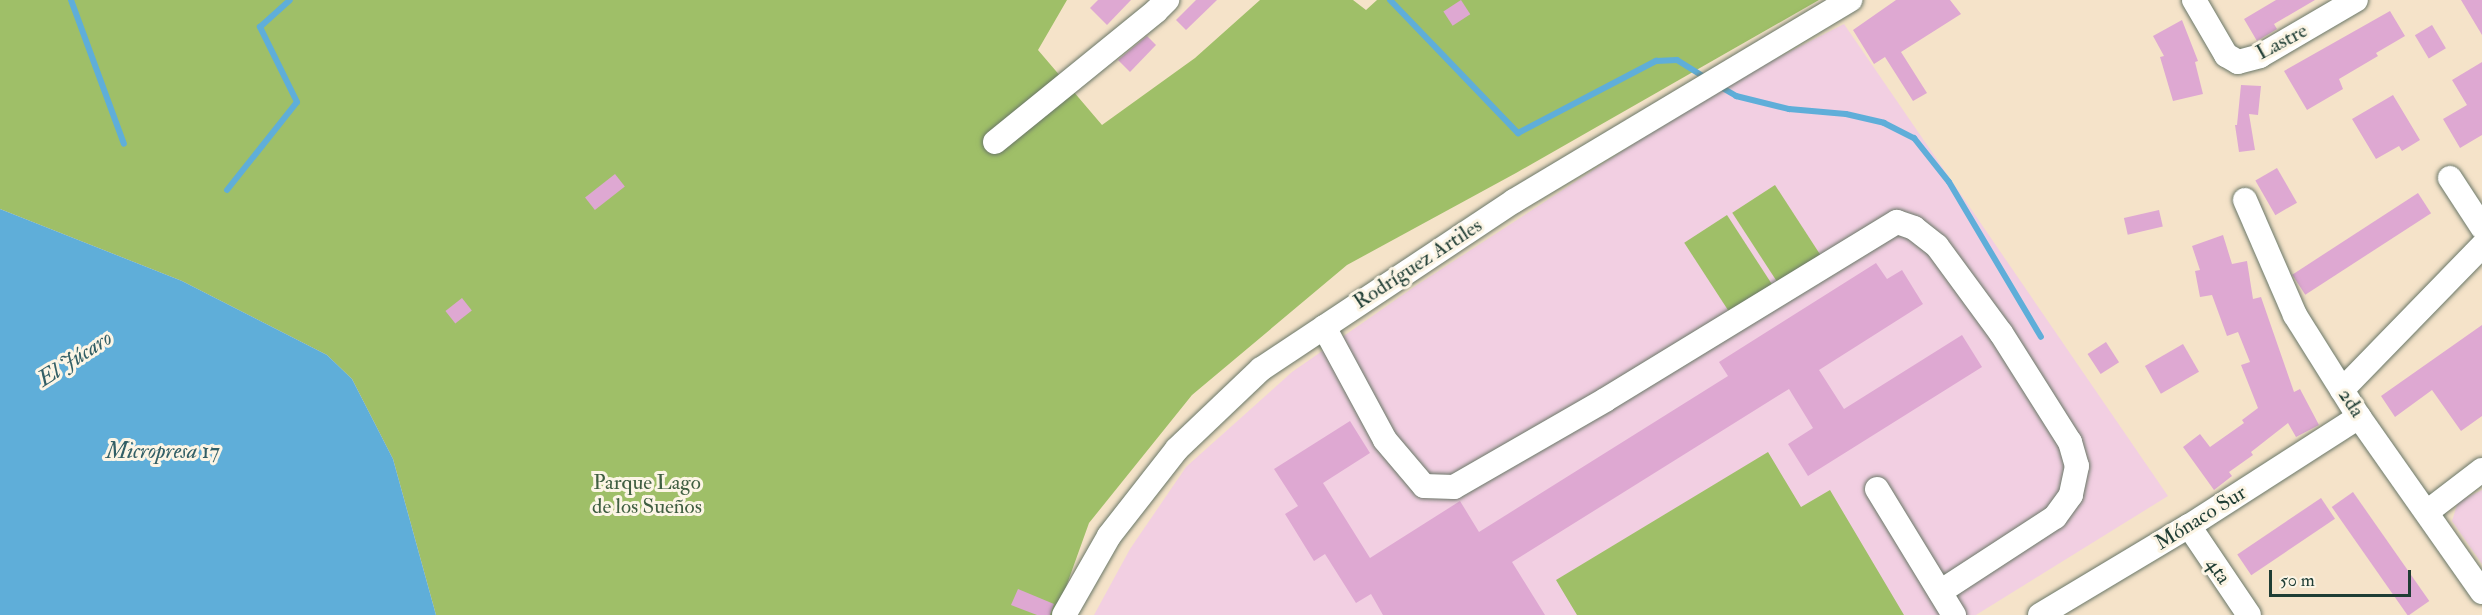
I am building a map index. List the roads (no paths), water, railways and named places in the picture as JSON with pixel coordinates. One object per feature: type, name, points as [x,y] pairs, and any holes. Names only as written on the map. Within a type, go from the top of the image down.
[{"type":"street","name":"Lastre","points":[[2194,0],[2226,55],[2238,63],[2260,56],[2356,0]]},
{"type":"street","name":"Rodríguez Artiles","points":[[1064,615],[1109,536],[1177,449],[1262,369],[1514,201],[1846,1]]},
{"type":"street","points":[[995,142],[1161,6]]},
{"type":"street","points":[[2450,178],[2482,227]]},
{"type":"street","name":"2da","points":[[2245,200],[2295,315],[2359,417],[2482,592]]},
{"type":"street","points":[[1324,327],[1385,440],[1424,486],[1454,487],[1605,400],[1897,222],[1914,228],[1937,246],[2001,333],[2070,442],[2077,466],[2071,495],[2055,517],[1940,592]]},
{"type":"street","points":[[2342,390],[2482,246]]},
{"type":"street","name":"Mónaco Sur","points":[[2040,615],[2189,526],[2359,417]]},
{"type":"street","points":[[2427,512],[2482,470]]},
{"type":"street","points":[[1877,489],[1954,615]]},
{"type":"street","name":"4ta","points":[[2189,526],[2249,615]]},
{"type":"water","name":"Micropresa 17","points":[[0,209],[182,281],[327,355],[352,379],[393,459],[436,615],[0,615]]},
{"type":"waterway","points":[[71,0],[124,144]]},
{"type":"waterway","points":[[227,190],[297,102],[260,27],[290,0]]},
{"type":"waterway","points":[[1390,0],[1518,133],[1656,61],[1677,60],[1708,79]]},
{"type":"waterway","points":[[1719,86],[1736,96],[1789,109],[1846,114],[1884,123],[1914,138],[1949,182],[2041,337]]},
{"type":"water label","name":"El Júcaro","points":[[75,359]]},
{"type":"park label","name":"Parque Lago de los Sueños","points":[[647,495]]}]
